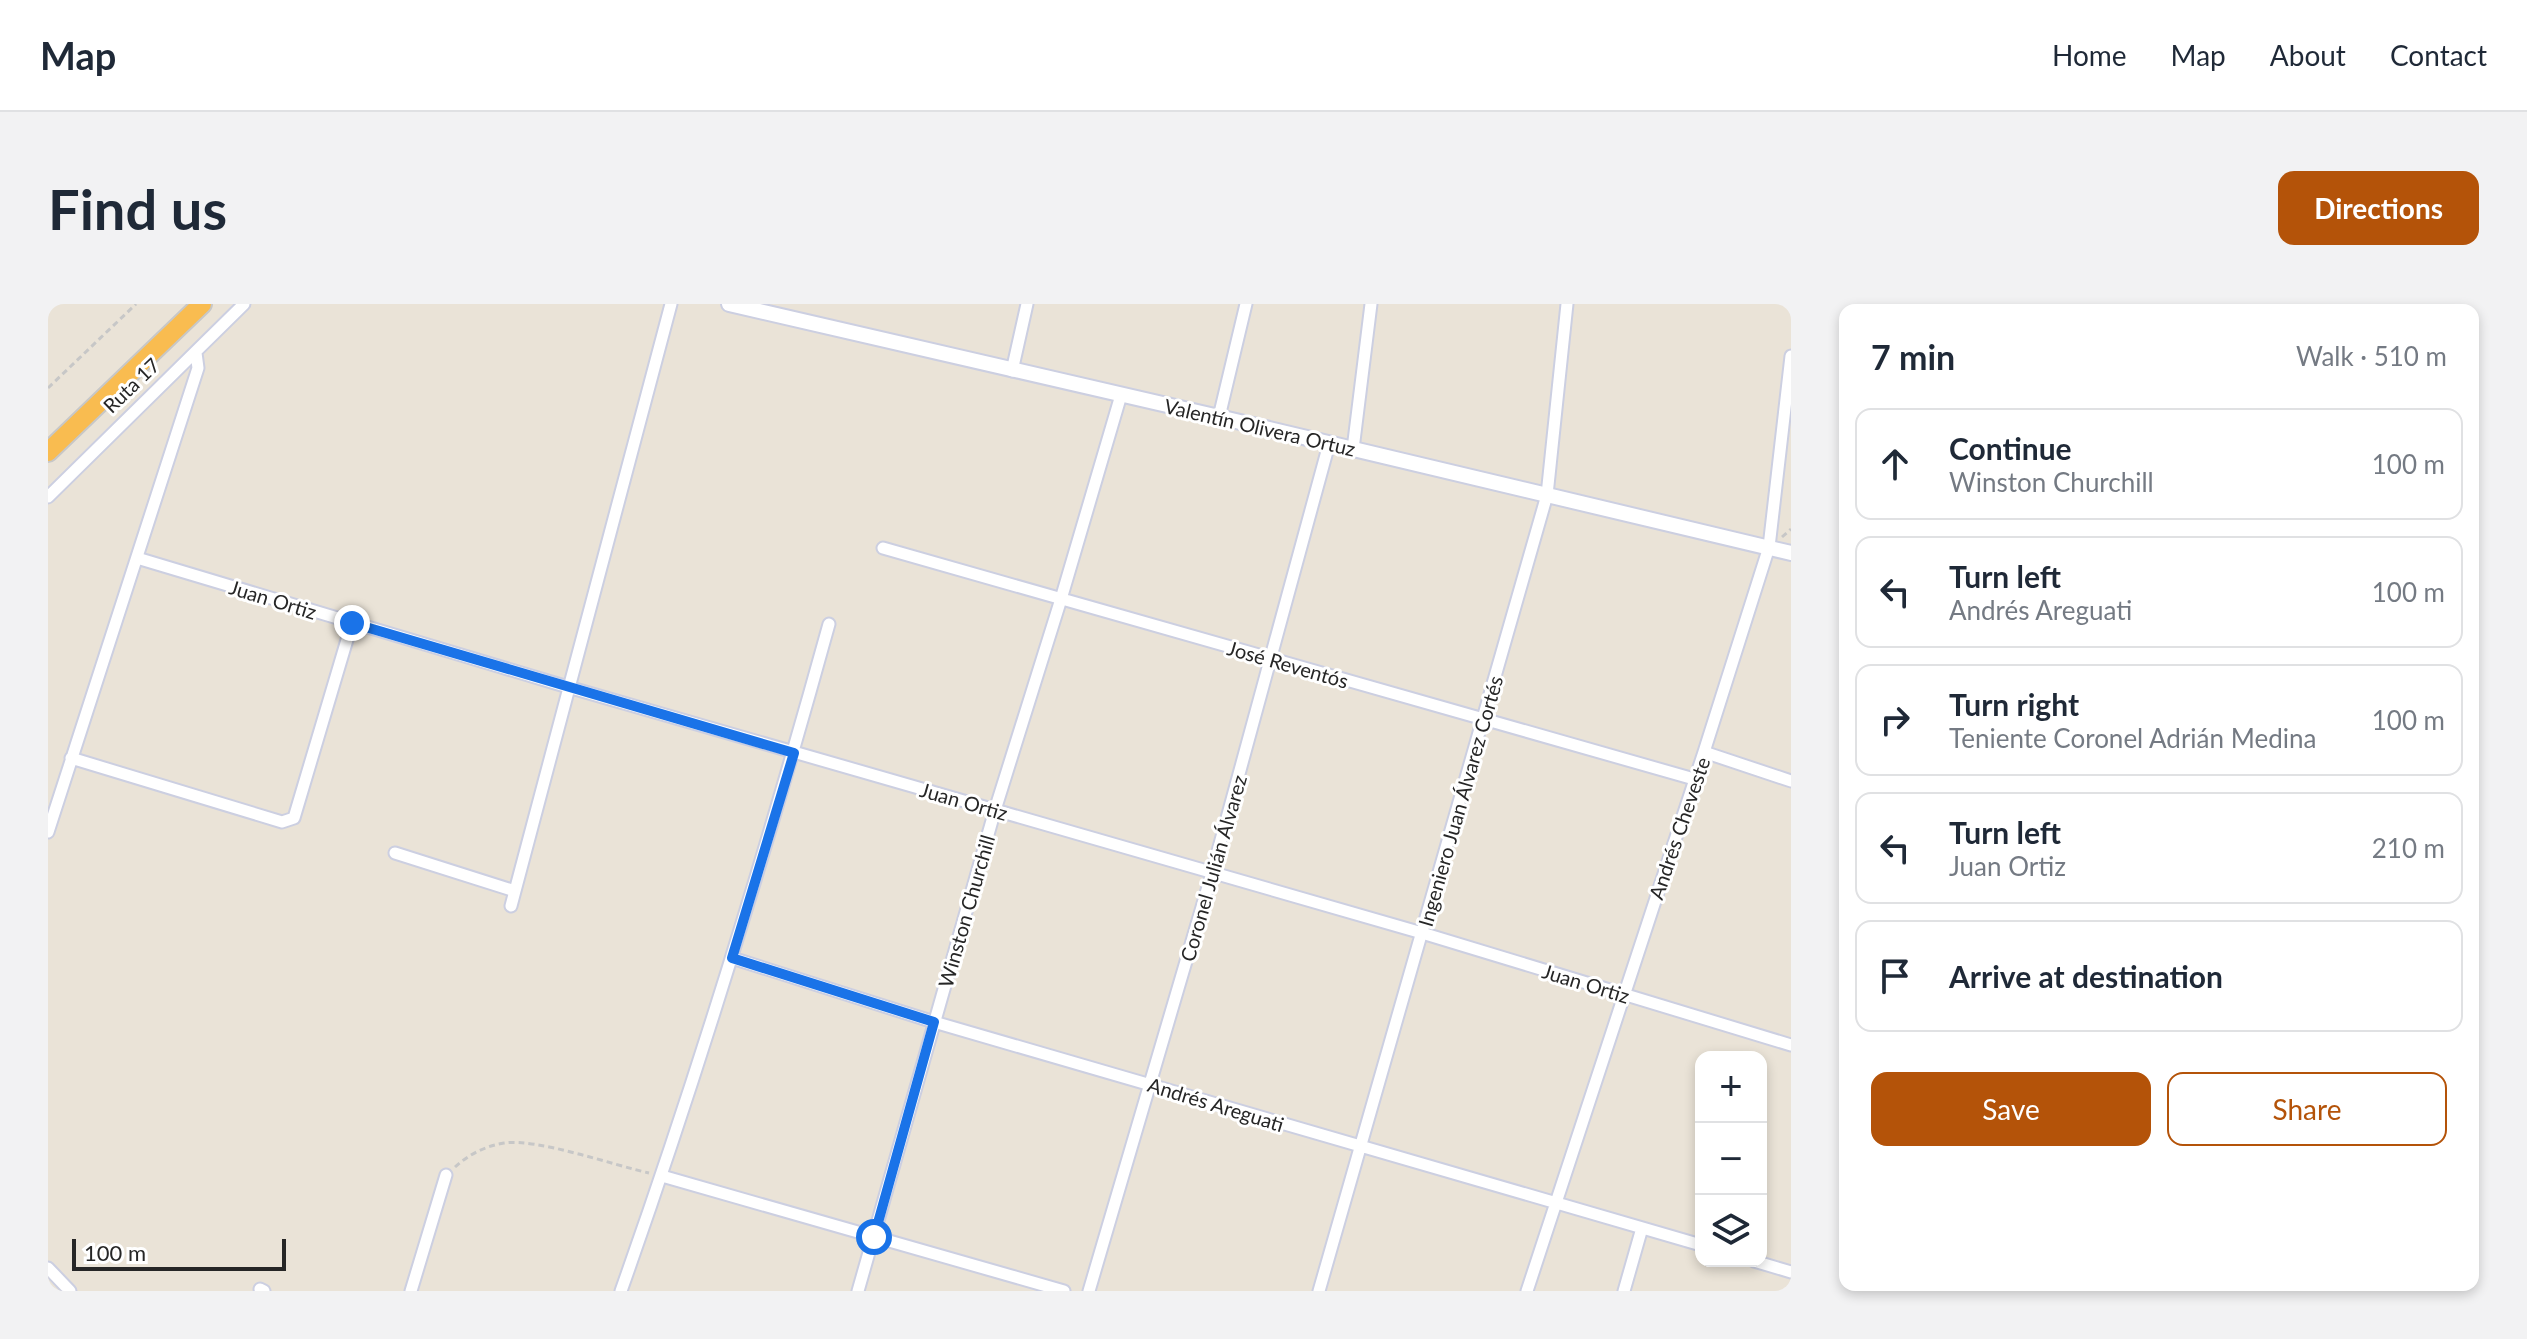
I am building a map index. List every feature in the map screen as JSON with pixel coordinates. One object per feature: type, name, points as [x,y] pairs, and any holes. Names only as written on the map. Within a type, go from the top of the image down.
[{"type":"highway","name":"Ruta 17","points":[[48,452],[202,304]]},
{"type":"street","name":"Ruta 17","points":[[48,497],[244,304]]},
{"type":"street","points":[[511,906],[671,304]]},
{"type":"street","name":"Valentín Olivera Ortuz","points":[[729,304],[781,310],[1012,371],[1791,553]]},
{"type":"street","points":[[1012,371],[1027,304]]},
{"type":"street","points":[[1219,417],[1246,304]]},
{"type":"street","points":[[1353,449],[1371,304]]},
{"type":"street","name":"Ingeniero Juan Álvarez Cortés","points":[[1319,1291],[1547,495],[1567,304]]},
{"type":"street","points":[[48,832],[198,368],[196,353]]},
{"type":"street","name":"Andrés Cheveste","points":[[1527,1291],[1769,547],[1791,356]]},
{"type":"street","name":"Winston Churchill","points":[[858,1291],[995,810],[1121,395]]},
{"type":"street","name":"Coronel Julián Álvarez","points":[[1089,1291],[1212,873],[1329,444]]},
{"type":"street","name":"José Reventós","points":[[883,548],[1694,779]]},
{"type":"street","name":"Juan Ortiz","points":[[137,558],[794,753],[1422,933],[1791,1045]]},
{"type":"street","points":[[71,758],[282,822],[294,818],[352,623]]},
{"type":"street","points":[[621,1291],[662,1176],[732,958],[829,624]]},
{"type":"street","points":[[1704,752],[1791,781]]},
{"type":"street","points":[[395,853],[515,891]]},
{"type":"street","name":"Andrés Areguati","points":[[732,958],[934,1022],[1695,1243]]},
{"type":"street","points":[[411,1291],[446,1175]]},
{"type":"street","points":[[662,1176],[1064,1291]]},
{"type":"street","points":[[1624,1291],[1642,1228]]},
{"type":"street","points":[[1767,1265],[1791,1272]]},
{"type":"street","points":[[48,1268],[70,1291]]},
{"type":"path","points":[[48,388],[136,304]]},
{"type":"path","points":[[446,1175],[469,1155],[505,1143],[545,1146],[662,1176]]},
{"type":"route","points":[[352,623],[794,753],[732,958],[934,1022],[874,1237]]}]
